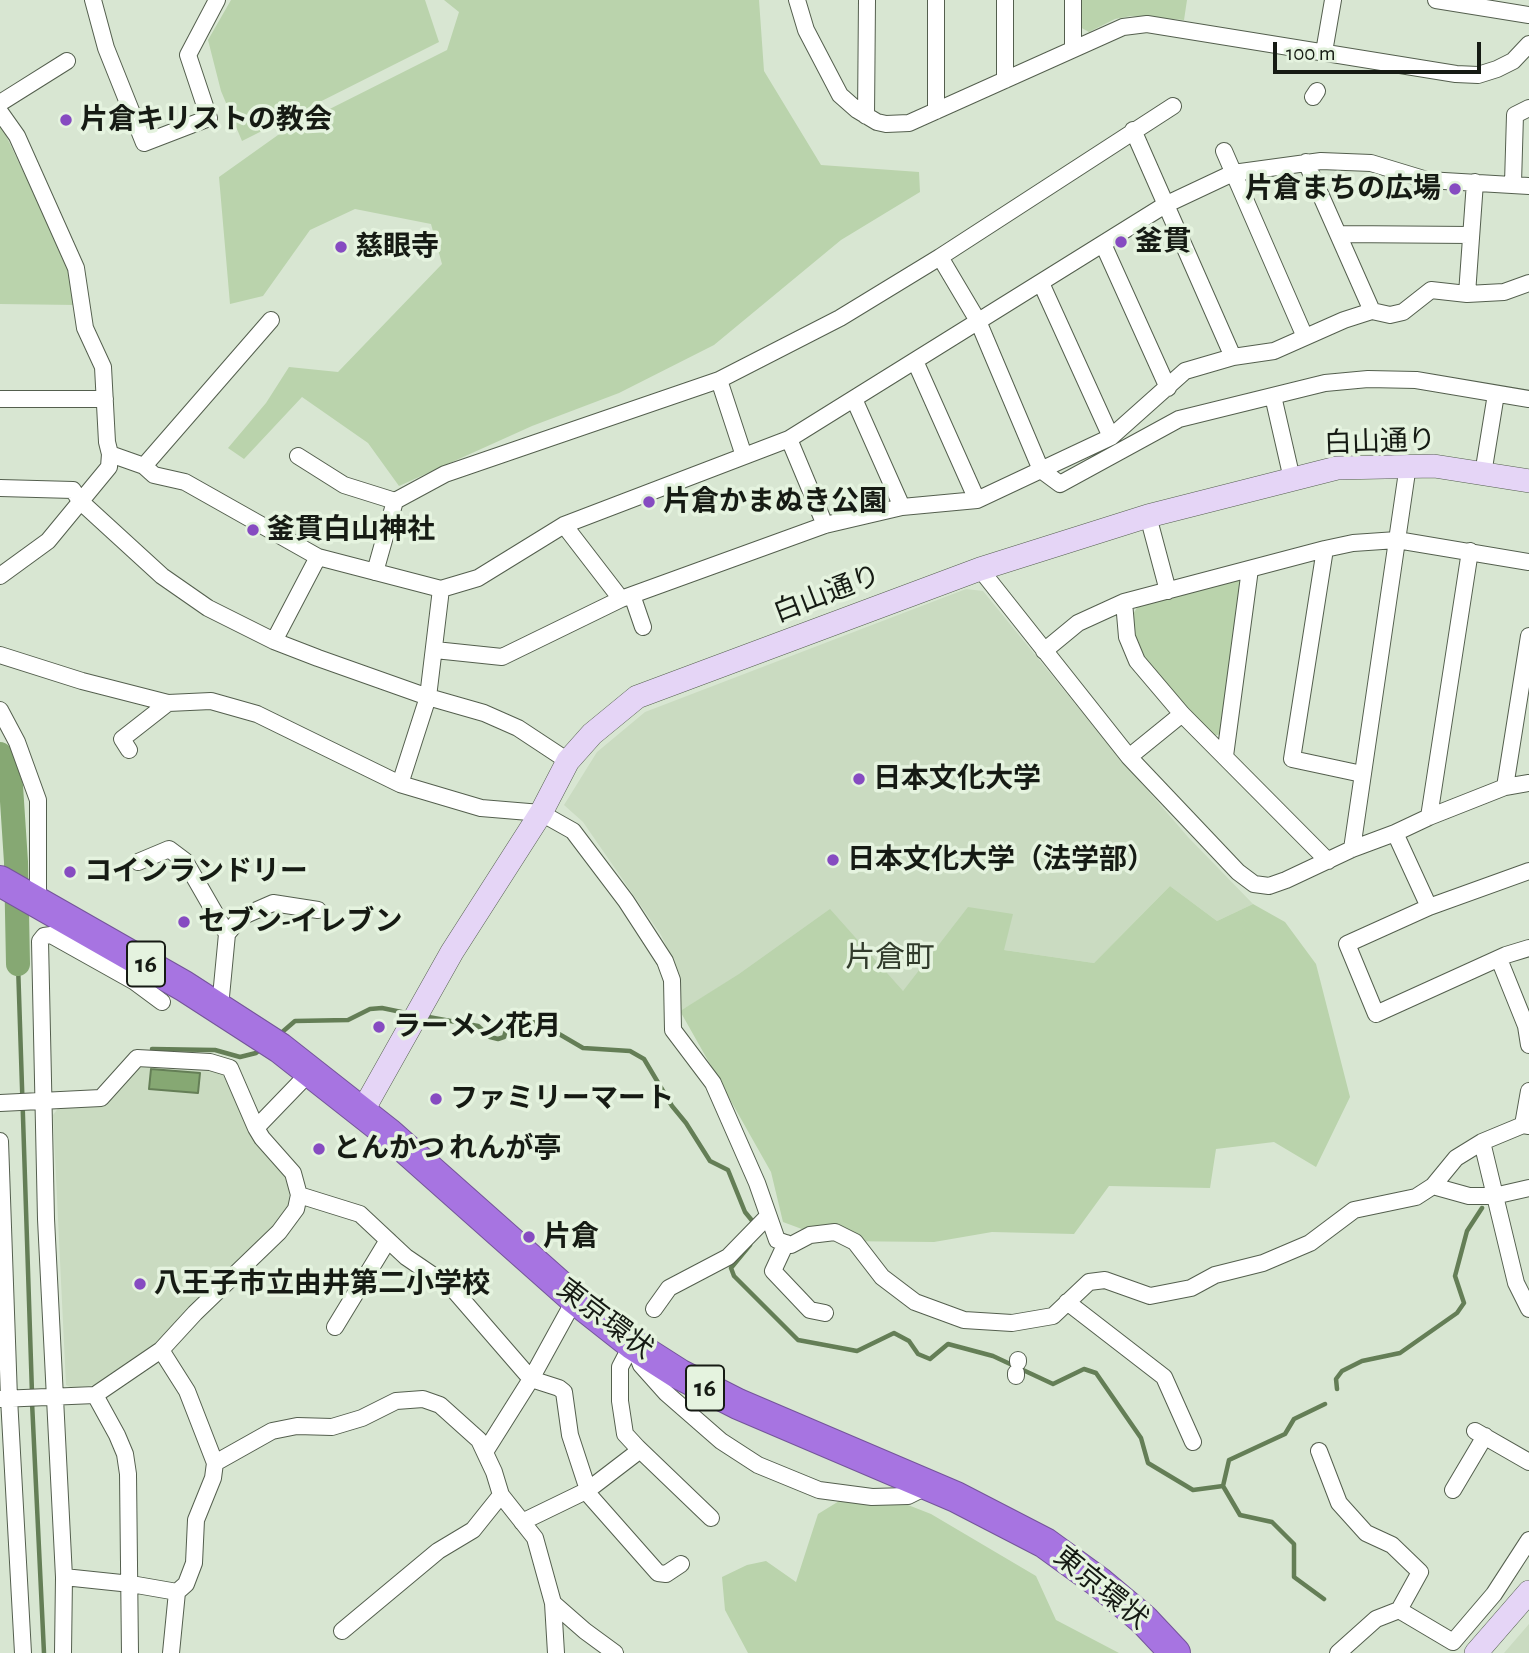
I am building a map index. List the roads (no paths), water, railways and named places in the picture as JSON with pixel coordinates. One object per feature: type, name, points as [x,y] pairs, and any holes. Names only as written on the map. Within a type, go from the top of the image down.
[{"type":"highway","name":"東京環状","points":[[0,881],[220,1007],[272,1042],[400,1143],[575,1299],[632,1344],[680,1374],[737,1404],[1006,1521],[1045,1543],[1100,1583],[1144,1620],[1175,1653]]},
{"type":"street","points":[[93,0],[106,48],[144,144],[209,118],[188,55],[217,0]]},
{"type":"street","points":[[797,0],[806,30],[840,95],[848,104],[877,122],[897,124],[909,123],[1123,27],[1147,24],[1456,74],[1478,75],[1513,61],[1529,44]]},
{"type":"street","points":[[866,116],[867,0]]},
{"type":"street","points":[[936,0],[936,111]]},
{"type":"street","points":[[1005,0],[1005,80]]},
{"type":"street","points":[[1073,0],[1073,50]]},
{"type":"street","points":[[1324,52],[1333,0]]},
{"type":"street","points":[[1436,0],[1529,15]]},
{"type":"street","points":[[0,103],[67,61]]},
{"type":"street","points":[[298,456],[344,485],[395,501],[445,474],[719,380],[840,318],[940,257],[1173,106]]},
{"type":"street","points":[[110,454],[144,466],[154,475],[185,482],[318,557],[441,589],[478,578],[564,525],[789,439],[1165,205],[1233,173],[1321,161],[1371,163],[1427,180],[1521,184],[1515,115],[1529,107]]},
{"type":"street","points":[[0,112],[17,136],[76,268],[85,328],[103,367],[110,454],[108,467],[48,541],[0,576]]},
{"type":"street","points":[[1133,130],[1233,357]]},
{"type":"street","points":[[1224,151],[1305,337]]},
{"type":"street","points":[[1306,162],[1372,310]]},
{"type":"street","points":[[1467,294],[1475,182]]},
{"type":"street","points":[[1339,234],[1471,235]]},
{"type":"street","points":[[1102,244],[1168,388]]},
{"type":"street","points":[[940,257],[978,321],[1041,470],[1060,484],[1179,419],[1325,383],[1368,379],[1416,380],[1529,399]]},
{"type":"street","points":[[1041,283],[1111,437]]},
{"type":"street","points":[[435,650],[502,657],[627,597],[825,525],[902,507],[977,500],[1111,437],[1185,371],[1233,357],[1274,351],[1372,310],[1390,315],[1403,313],[1431,290],[1467,294],[1504,292],[1529,283]]},
{"type":"street","points":[[144,466],[271,320]]},
{"type":"street","points":[[915,361],[977,500]]},
{"type":"street","points":[[719,380],[744,456]]},
{"type":"street","points":[[1483,474],[1496,394]]},
{"type":"street","points":[[1273,396],[1292,479]]},
{"type":"street","points":[[0,399],[105,399]]},
{"type":"street","points":[[854,399],[902,507]]},
{"type":"street","points":[[789,439],[825,525]]},
{"type":"street","points":[[1352,849],[1408,466]]},
{"type":"street","name":"白山通り","points":[[362,1112],[452,952],[541,813],[568,761],[592,734],[637,697],[980,569],[1148,516],[1337,468],[1434,466],[1529,481]]},
{"type":"street","points":[[0,488],[73,490],[80,501],[162,576],[208,608],[274,641],[428,697],[484,713],[517,728],[568,761]]},
{"type":"street","points":[[375,572],[395,501]]},
{"type":"street","points":[[1148,516],[1168,591]]},
{"type":"street","points":[[564,525],[627,597],[643,627]]},
{"type":"street","points":[[1044,651],[1078,622],[1124,602],[1353,543],[1397,540],[1529,562]]},
{"type":"street","points":[[1325,549],[1292,759],[1362,774]]},
{"type":"street","points":[[1429,817],[1470,551]]},
{"type":"street","points":[[274,641],[318,557]]},
{"type":"street","points":[[980,569],[1129,757],[1238,872],[1254,884],[1269,886],[1429,817],[1505,787],[1529,783]]},
{"type":"street","points":[[1225,756],[1250,569]]},
{"type":"street","points":[[400,784],[428,697],[441,589]]},
{"type":"street","points":[[1124,602],[1127,637],[1137,661],[1182,714],[1328,861]]},
{"type":"street","points":[[1505,787],[1529,636]]},
{"type":"street","points":[[0,655],[82,681],[168,703],[211,701],[257,714],[400,784],[481,808],[541,813],[573,831],[626,901],[665,961],[672,980],[673,1030],[712,1083],[757,1183],[777,1240],[791,1245],[810,1236],[835,1232],[855,1242],[881,1277],[915,1302],[964,1321],[1023,1322],[1053,1316],[1089,1282],[1105,1280],[1150,1296],[1191,1288],[1215,1275],[1263,1263],[1310,1243],[1354,1210],[1416,1197],[1433,1186],[1456,1158],[1482,1142],[1526,1125],[1529,1090]]},
{"type":"street","points":[[129,750],[122,739],[168,703]]},
{"type":"street","points":[[0,710],[17,742],[38,800],[33,899]]},
{"type":"street","points":[[1129,757],[1182,714]]},
{"type":"street","points":[[1395,833],[1429,906]]},
{"type":"street","points":[[138,862],[169,849],[185,861],[227,934]]},
{"type":"street","points":[[1529,870],[1429,906],[1347,944],[1376,1013],[1529,948]]},
{"type":"street","points":[[220,1007],[227,934],[241,917],[273,903],[318,910]]},
{"type":"street","points":[[63,1653],[64,1577],[37,1101],[40,941],[51,934],[135,982],[162,1002]]},
{"type":"street","points":[[1499,959],[1526,1026],[1529,1045]]},
{"type":"street","points":[[5,1398],[95,1395],[161,1350],[279,1232],[296,1209],[299,1195],[293,1173],[256,1128],[230,1068],[210,1062],[136,1058],[101,1098],[6,1102]]},
{"type":"street","points":[[256,1128],[311,1071]]},
{"type":"street","points":[[0,1141],[5,1398],[23,1653]]},
{"type":"street","points":[[1482,1142],[1494,1196],[1529,1309]]},
{"type":"street","points":[[1433,1186],[1469,1196],[1494,1196],[1529,1188]]},
{"type":"street","points":[[299,1195],[360,1214],[406,1256],[453,1289],[531,1379],[565,1392],[570,1435],[590,1496],[658,1573],[666,1574],[681,1564]]},
{"type":"street","points":[[654,1309],[670,1288],[728,1257],[768,1216]]},
{"type":"street","points":[[335,1326],[388,1240]]},
{"type":"street","points":[[786,1243],[773,1271],[810,1310],[825,1313]]},
{"type":"street","points":[[485,1452],[531,1379],[575,1299]]},
{"type":"street","points":[[1068,1302],[1164,1377],[1193,1442]]},
{"type":"street","points":[[632,1344],[620,1367],[620,1401],[625,1434],[711,1518]]},
{"type":"street","points":[[632,1344],[641,1365],[666,1394],[721,1441],[758,1465],[819,1489],[872,1497],[908,1496],[928,1486]]},
{"type":"street","points":[[64,1577],[177,1591],[186,1584],[194,1563],[196,1520],[213,1478],[215,1463],[187,1391],[161,1350]]},
{"type":"street","points":[[95,1395],[125,1454],[128,1474],[130,1653]]},
{"type":"street","points":[[215,1463],[272,1431],[297,1426],[332,1427],[362,1418],[396,1401],[423,1399],[440,1405],[479,1440],[501,1495],[535,1538],[553,1603],[556,1653]]},
{"type":"street","points":[[1453,1490],[1480,1434],[1529,1462]]},
{"type":"street","points":[[522,1522],[588,1490],[635,1454],[637,1447]]},
{"type":"street","points":[[1320,1451],[1339,1503],[1366,1533],[1392,1545],[1420,1572],[1399,1610],[1377,1619],[1338,1653]]},
{"type":"street","points":[[342,1631],[438,1551],[473,1531],[501,1495]]},
{"type":"street","points":[[1399,1610],[1447,1648],[1494,1594],[1529,1540]]},
{"type":"street","points":[[171,1653],[177,1591]]},
{"type":"street","points":[[1476,1653],[1529,1592]]},
{"type":"street","points":[[553,1603],[615,1653]]},
{"type":"waterway","points":[[0,754],[11,786],[18,964]]},
{"type":"waterway","points":[[18,964],[32,1393]]},
{"type":"waterway","points":[[280,1034],[295,1021],[348,1020],[370,1009],[382,1008],[411,1014]]},
{"type":"waterway","points":[[423,1016],[478,1026],[490,1037],[498,1039],[504,1037],[509,1020],[514,1018],[542,1024],[583,1048],[630,1051],[644,1059],[710,1161],[728,1170],[745,1212],[754,1223]]},
{"type":"waterway","points":[[152,1049],[215,1050],[240,1057],[256,1053],[262,1048]]},
{"type":"waterway","points":[[1337,1389],[1336,1379],[1342,1371],[1362,1361],[1400,1353],[1457,1313],[1464,1303],[1455,1276],[1467,1231],[1482,1208]]},
{"type":"waterway","points":[[750,1245],[731,1268],[734,1276],[798,1340],[857,1351],[894,1333],[909,1341],[918,1354],[930,1359],[948,1344],[993,1356],[1053,1384],[1084,1369],[1096,1373],[1141,1438],[1148,1463],[1193,1490],[1223,1486],[1240,1515],[1272,1522],[1294,1544],[1294,1577],[1324,1599]]},
{"type":"waterway","points":[[32,1402],[44,1653]]},
{"type":"waterway","points":[[1223,1486],[1229,1460],[1285,1434],[1294,1419],[1325,1404]]},
{"type":"place","name":"片倉キリストの教会","points":[[66,120]]},
{"type":"place","name":"片倉まちの広場","points":[[1455,189]]},
{"type":"place","name":"釜貫","points":[[1121,242]]},
{"type":"place","name":"慈眼寺","points":[[341,247]]},
{"type":"place","name":"片倉かまぬき公園","points":[[649,502]]},
{"type":"place","name":"釜貫白山神社","points":[[253,530]]},
{"type":"place","name":"日本文化大学","points":[[859,779]]},
{"type":"place","name":"日本文化大学（法学部）","points":[[833,860]]},
{"type":"place","name":"コインランドリー","points":[[70,872]]},
{"type":"place","name":"セブン-イレブン","points":[[184,922]]},
{"type":"place","name":"ラーメン花月","points":[[379,1027]]},
{"type":"place","name":"ファミリーマート","points":[[436,1099]]},
{"type":"place","name":"とんかつ れんが亭","points":[[319,1149]]},
{"type":"place","name":"片倉","points":[[529,1237]]},
{"type":"place","name":"八王子市立由井第二小学校","points":[[140,1284]]},
{"type":"district","name":"片倉町","points":[[890,958]]}]
